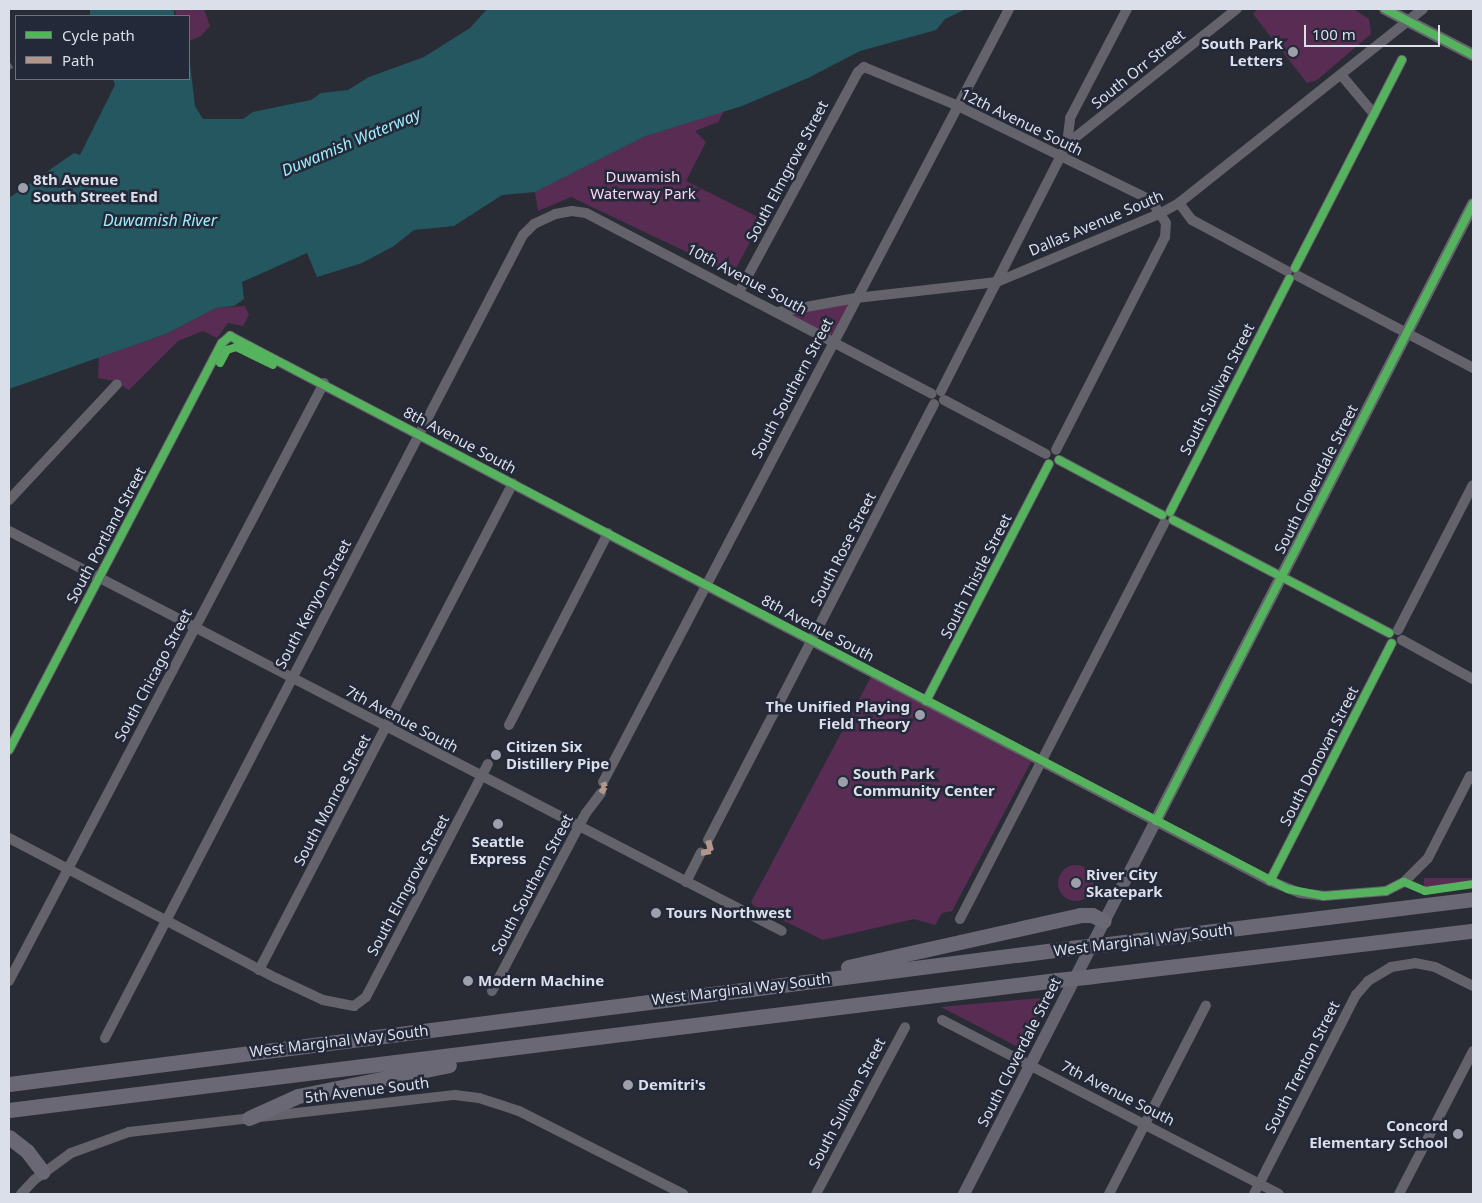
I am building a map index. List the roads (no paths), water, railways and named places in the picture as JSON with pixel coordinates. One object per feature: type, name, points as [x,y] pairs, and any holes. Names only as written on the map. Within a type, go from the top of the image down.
[{"type":"highway","name":"West Marginal Way South","points":[[9,1084],[766,986],[1473,899]]},
{"type":"highway","points":[[766,986],[1080,915],[1092,915],[1104,921]]},
{"type":"highway","name":"West Marginal Way South","points":[[9,1110],[1057,980],[1473,931]]},
{"type":"highway","points":[[249,1118],[298,1096],[592,1038]]},
{"type":"highway","points":[[9,1137],[27,1151],[43,1172]]},
{"type":"main road","points":[[1385,9],[1473,55]]},
{"type":"main road","name":"South Cloverdale Street","points":[[964,1194],[1473,204]]},
{"type":"street","name":"South Southern Street","points":[[492,991],[578,827],[602,788],[706,584],[956,105],[1009,9]]},
{"type":"street","points":[[1067,144],[1070,118],[1127,9]]},
{"type":"street","name":"South Orr Street","points":[[1060,157],[1067,144],[1237,9]]},
{"type":"street","name":"Dallas Avenue South","points":[[778,312],[856,298],[997,282],[1161,213],[1179,203],[1342,76],[1423,9]]},
{"type":"street","name":"South Sullivan Street","points":[[960,919],[1402,60]]},
{"type":"street","name":"12th Avenue South","points":[[864,67],[956,105],[1151,200],[1161,213]]},
{"type":"street","name":"South Elmgrove Street","points":[[740,292],[858,72],[864,67]]},
{"type":"street","points":[[1342,76],[1374,114]]},
{"type":"street","name":"South Rose Street","points":[[708,840],[813,640],[1060,157]]},
{"type":"street","points":[[1179,203],[1192,220],[1473,368]]},
{"type":"street","name":"10th Avenue South","points":[[572,211],[586,214],[740,292],[1473,679]]},
{"type":"street","name":"South Kenyon Street","points":[[105,1038],[291,677],[523,235],[539,222],[572,211]]},
{"type":"street","name":"South Thistle Street","points":[[926,701],[1165,237],[1166,223],[1161,213]]},
{"type":"street","name":"8th Avenue South","points":[[230,336],[324,383],[1270,881],[1310,896],[1386,891],[1404,882],[1428,858],[1470,776]]},
{"type":"street","name":"South Portland Street","points":[[9,750],[222,343],[230,336]]},
{"type":"street","name":"South Chicago Street","points":[[9,981],[324,383]]},
{"type":"street","points":[[9,500],[117,384]]},
{"type":"street","name":"South Monroe Street","points":[[259,970],[387,728],[513,483]]},
{"type":"street","name":"South Donovan Street","points":[[1270,881],[1473,485]]},
{"type":"street","name":"7th Avenue South","points":[[9,531],[481,778],[782,931]]},
{"type":"street","points":[[508,725],[608,533]]},
{"type":"street","name":"South Elmgrove Street","points":[[259,970],[323,1000],[345,1006],[361,1003],[488,764]]},
{"type":"street","points":[[9,838],[259,970]]},
{"type":"street","points":[[686,882],[701,853]]},
{"type":"street","name":"South Trenton Street","points":[[1254,1194],[1356,996],[1368,981],[1391,967],[1426,965],[1473,986]]},
{"type":"street","points":[[1108,1194],[1206,1005]]},
{"type":"street","name":"7th Avenue South","points":[[942,1020],[1279,1194]]},
{"type":"street","name":"South Sullivan Street","points":[[816,1194],[905,1027]]},
{"type":"street","points":[[1399,1194],[1473,1051]]},
{"type":"street","name":"5th Avenue South","points":[[43,1172],[83,1147],[123,1134],[437,1097],[479,1098],[547,1123],[683,1194]]},
{"type":"street","points":[[21,1194],[43,1172]]},
{"type":"water","points":[[90,9],[174,9],[174,15],[90,15]]},
{"type":"water","name":"Duwamish River","points":[[487,9],[966,9],[945,19],[936,30],[860,51],[808,78],[742,106],[646,136],[535,192],[502,195],[454,226],[414,230],[394,246],[362,263],[317,277],[307,253],[242,282],[244,299],[234,306],[216,308],[166,334],[9,389],[9,198],[74,153],[80,155],[115,85],[113,80],[190,80],[190,64],[195,106],[203,119],[243,119],[253,112],[311,100],[321,93],[348,90],[369,77],[424,57],[470,28]]},
{"type":"railway","points":[[9,63],[12,68]]},
{"type":"place","name":"South Park Letters","points":[[1293,52]]},
{"type":"place","name":"8th Avenue South Street End","points":[[23,188]]},
{"type":"place","name":"The Unified Playing Field Theory","points":[[920,715]]},
{"type":"place","name":"Citizen Six Distillery Pipe","points":[[496,755]]},
{"type":"place","name":"South Park Community Center","points":[[843,782]]},
{"type":"place","name":"Seattle Express","points":[[498,824]]},
{"type":"place","name":"River City Skatepark","points":[[1076,883]]},
{"type":"place","name":"Tours Northwest","points":[[656,913]]},
{"type":"place","name":"Modern Machine","points":[[468,981]]},
{"type":"place","name":"Demitri's","points":[[628,1085]]},
{"type":"place","name":"Concord Elementary School","points":[[1458,1134]]},
{"type":"water label","name":"Duwamish Waterway","points":[[351,142]]},
{"type":"park label","name":"Duwamish Waterway Park","points":[[643,184]]}]
